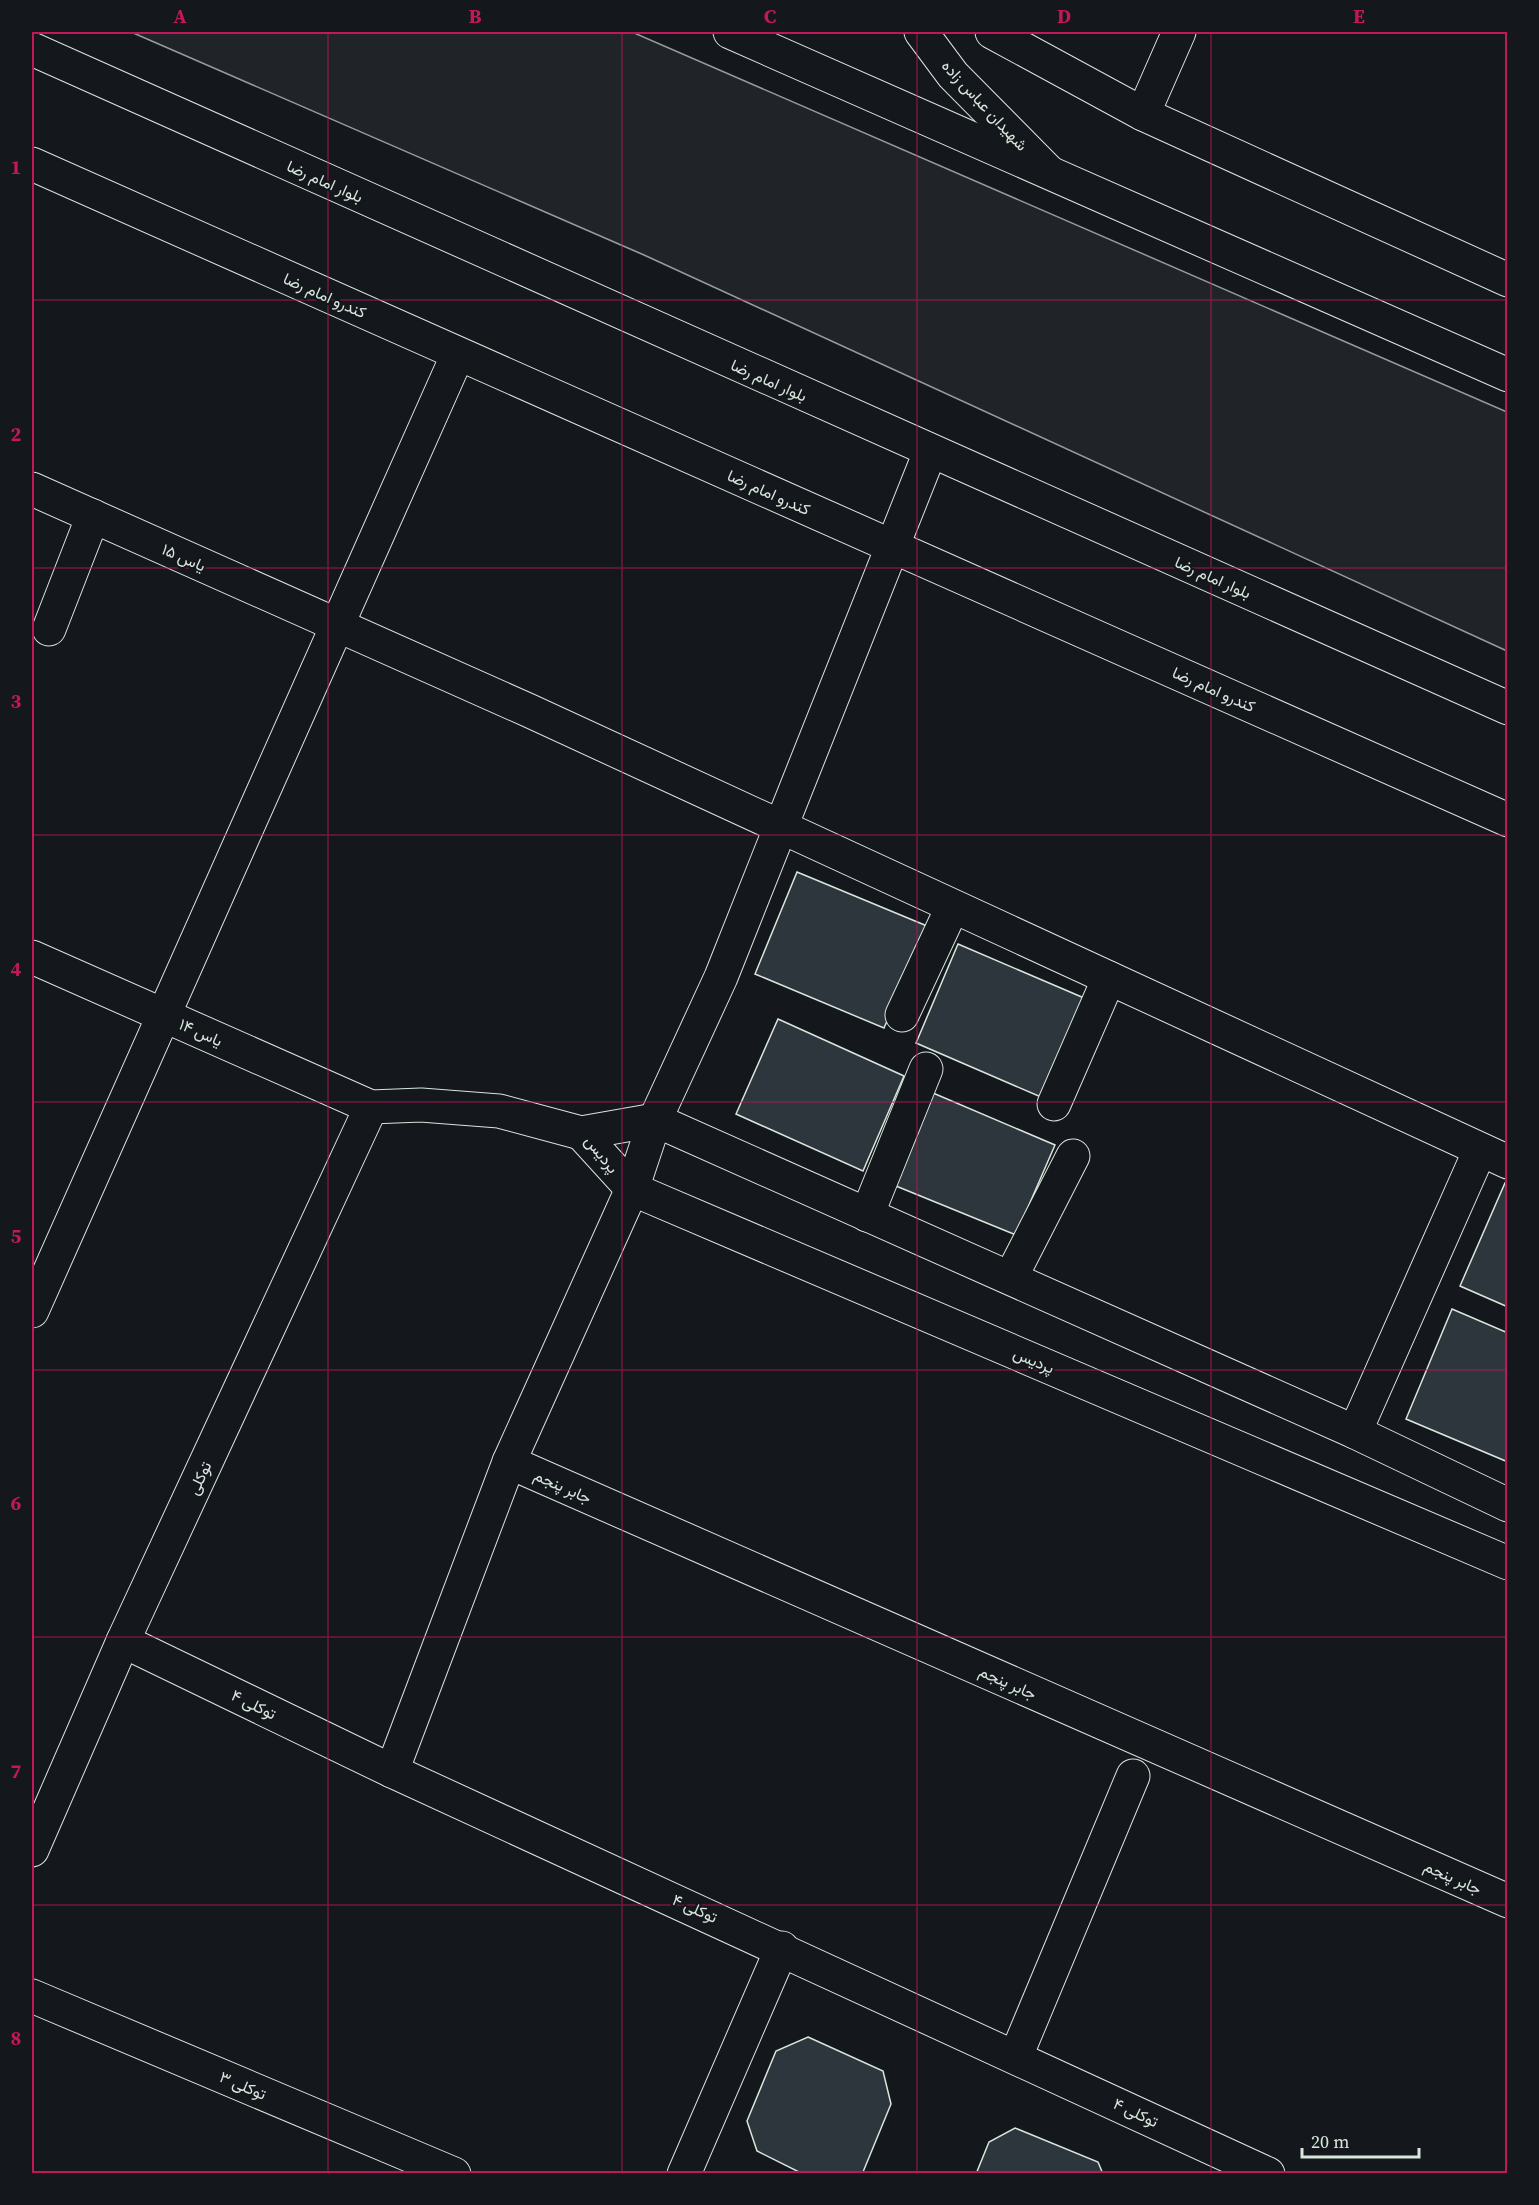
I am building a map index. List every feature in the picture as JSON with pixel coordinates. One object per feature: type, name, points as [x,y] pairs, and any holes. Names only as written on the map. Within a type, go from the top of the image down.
[{"type":"street","points":[[730,32],[1508,375]]},
{"type":"street","name":"شهیدان عباس زاده","points":[[921,32],[953,75],[1053,176]]},
{"type":"street","points":[[992,32],[1143,114],[1508,280]]},
{"type":"street","points":[[1143,114],[1179,32]]},
{"type":"street","name":"بلوار امام رضا","points":[[32,50],[1508,708]]},
{"type":"street","name":"کندرو امام رضا","points":[[32,164],[1508,820]]},
{"type":"street","points":[[32,1311],[459,354]]},
{"type":"street","points":[[392,1771],[509,1462],[632,1189],[655,1119],[721,977],[930,452]]},
{"type":"street","name":"یاس ۱۵","points":[[32,489],[338,625],[781,827],[952,908],[1494,1156]]},
{"type":"street","points":[[49,629],[93,516]]},
{"type":"street","points":[[902,1015],[952,908]]},
{"type":"street","name":"یاس ۱۴","points":[[32,957],[371,1107]]},
{"type":"street","points":[[1054,1104],[1109,978]]},
{"type":"street","points":[[867,1215],[926,1069]]},
{"type":"street","points":[[371,1107],[422,1105],[499,1111],[581,1133]]},
{"type":"street","name":"توکلی","points":[[32,1850],[123,1641],[371,1107]]},
{"type":"street","points":[[655,1119],[1355,1432],[1508,1505]]},
{"type":"street","name":"پردیس","points":[[581,1133],[655,1119]]},
{"type":"street","name":"پردیس","points":[[581,1133],[632,1189],[1508,1563]]},
{"type":"street","points":[[1011,1277],[1073,1156]]},
{"type":"street","points":[[1355,1432],[1494,1156]]},
{"type":"street","name":"جابر پنجم","points":[[509,1462],[1508,1901]]},
{"type":"street","name":"توکلی ۴","points":[[123,1641],[392,1771],[782,1948],[1268,2174]]},
{"type":"street","points":[[1016,2056],[1133,1776]]},
{"type":"street","points":[[684,2174],[782,1948]]},
{"type":"street","name":"توکلی ۳","points":[[32,1996],[454,2174]]},
{"type":"shaded area","points":[[131,32],[632,32],[1507,412],[1507,651],[644,255]]},
{"type":"building","points":[[797,872],[927,926],[884,1028],[755,974]]},
{"type":"building","points":[[958,944],[1084,998],[1041,1097],[916,1043]]},
{"type":"building","points":[[778,1019],[904,1076],[863,1171],[736,1114]]},
{"type":"building","points":[[933,1093],[1055,1145],[1016,1235],[896,1186]]},
{"type":"building","points":[[1505,1183],[1508,1184],[1508,1307],[1460,1286]]},
{"type":"building","points":[[1452,1309],[1508,1333],[1508,1462],[1406,1419]]},
{"type":"building","points":[[808,2037],[883,2071],[891,2104],[863,2172],[859,2174],[803,2174],[757,2151],[747,2121],[776,2051]]},
{"type":"building","points":[[1015,2128],[1098,2162],[1103,2174],[976,2174],[989,2142]]}]
